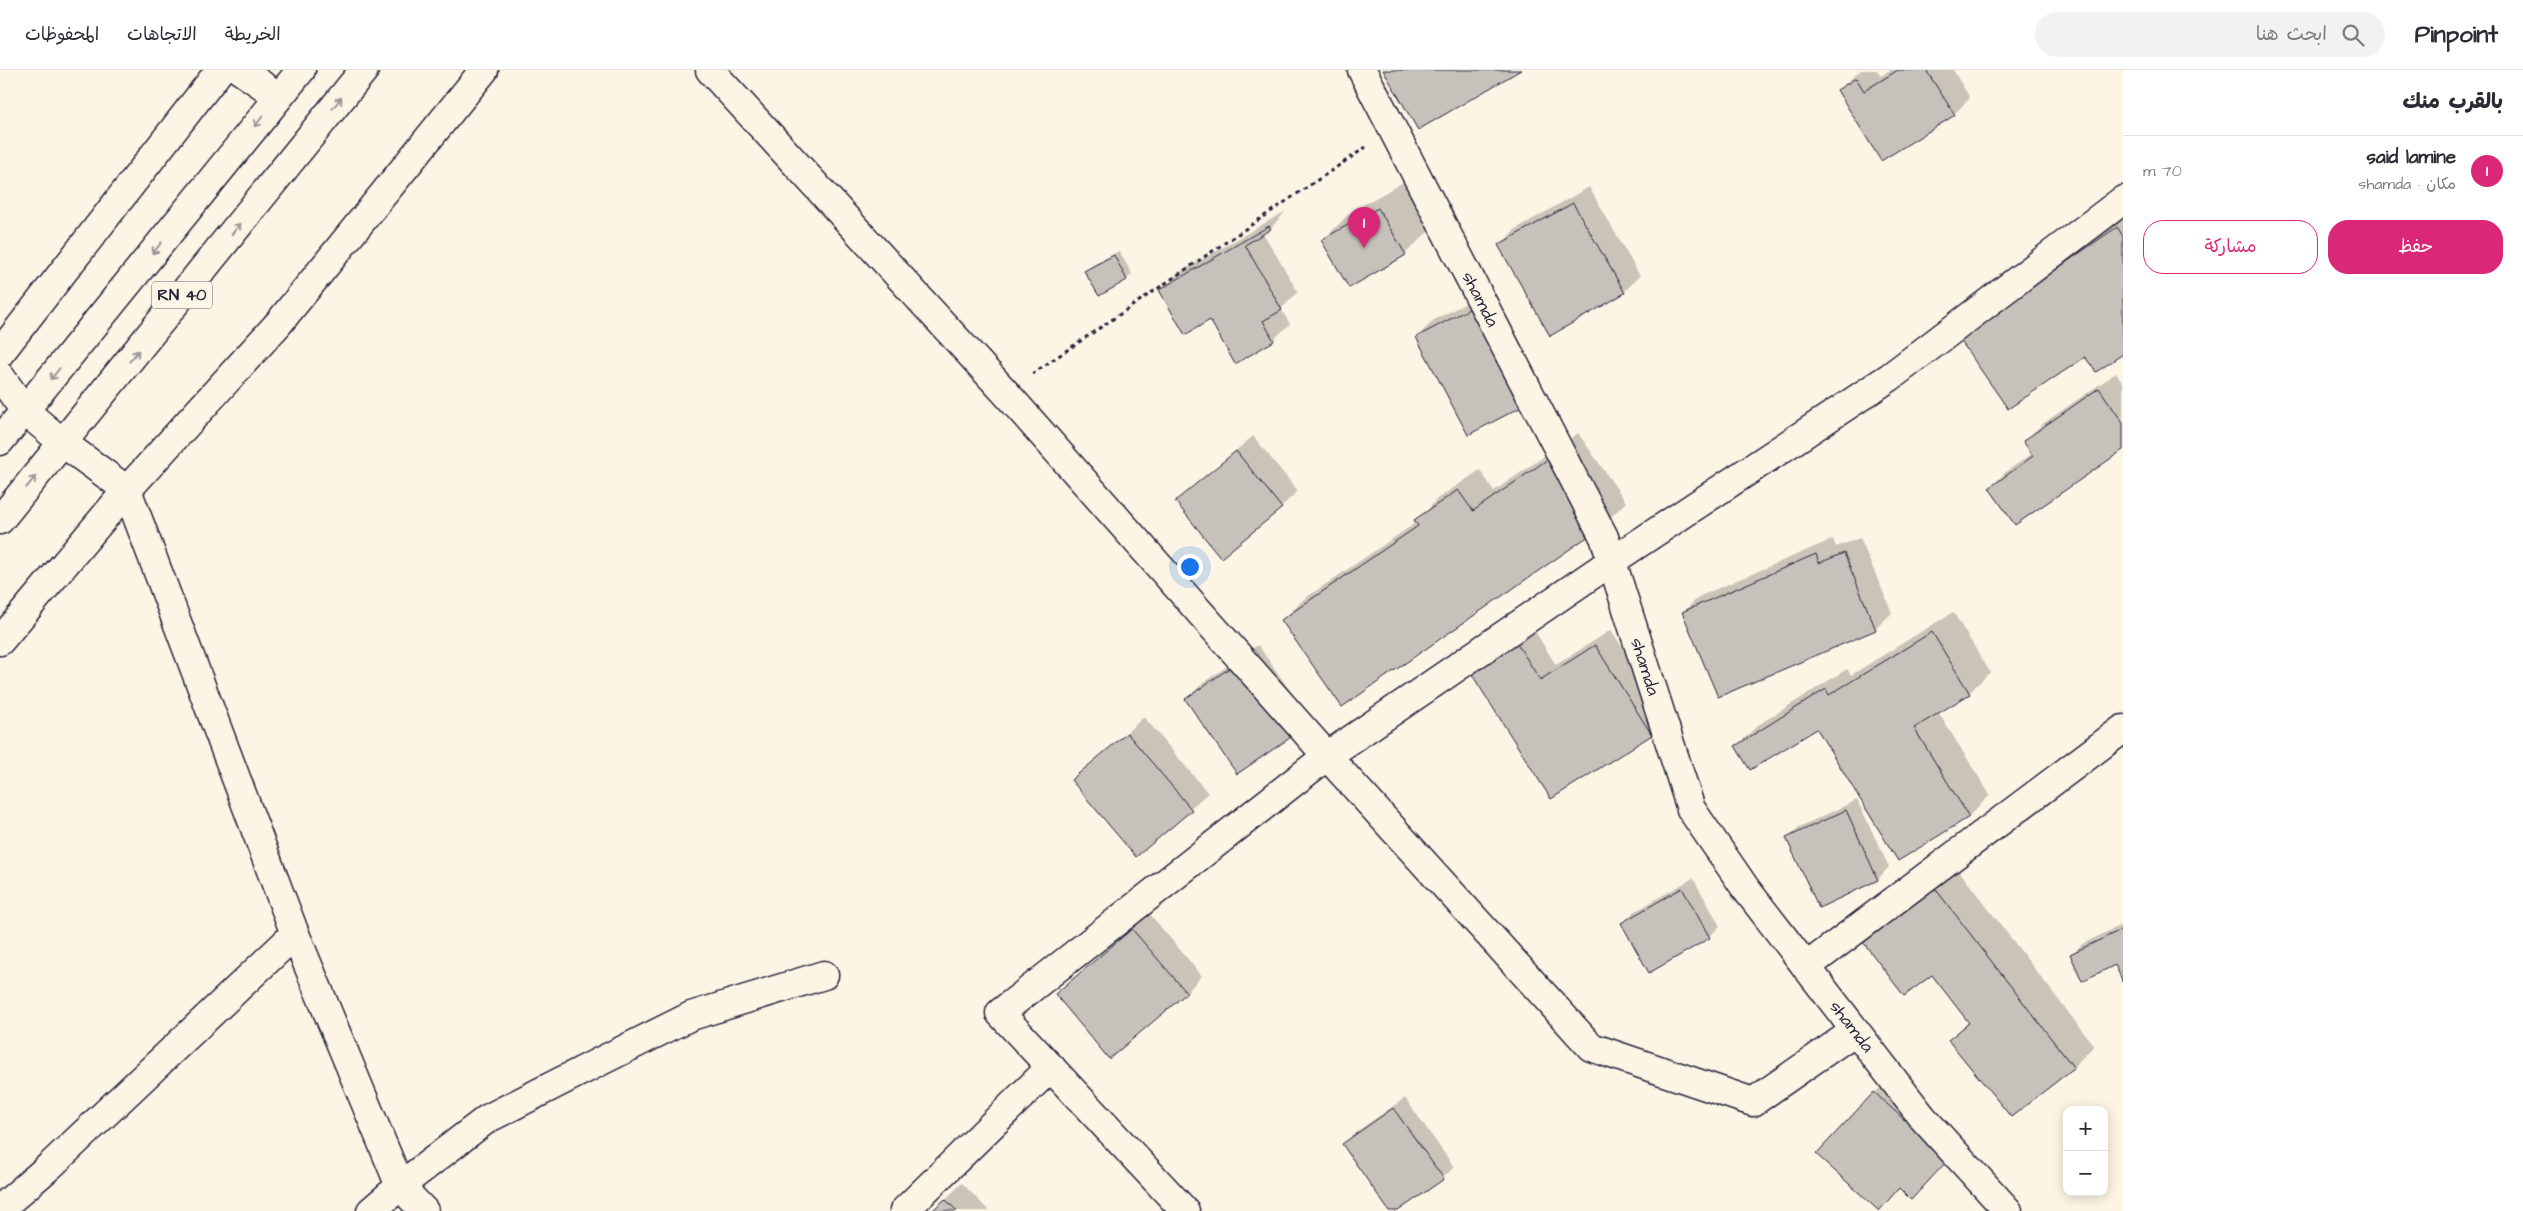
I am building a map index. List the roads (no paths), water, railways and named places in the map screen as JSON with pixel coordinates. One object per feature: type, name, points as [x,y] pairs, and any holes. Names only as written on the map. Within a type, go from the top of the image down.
[{"type":"street","points":[[0,353],[220,70]]},
{"type":"street","points":[[240,70],[278,96]]},
{"type":"street","name":"RN 40","points":[[0,441],[301,70]]},
{"type":"street","name":"RN 40","points":[[0,520],[364,70]]},
{"type":"street","points":[[0,641],[127,490],[278,324],[484,70]]},
{"type":"street","points":[[710,70],[1005,392],[1327,756],[1591,1047],[1753,1102],[1855,1031]]},
{"type":"street","name":"shamda","points":[[1362,70],[1604,538],[1691,809],[1746,889],[1923,1118],[2008,1211]]},
{"type":"street","points":[[1185,1211],[1000,1013],[1327,756],[1612,561],[1890,377],[2123,200]]},
{"type":"street","points":[[0,376],[26,411],[63,443],[127,490],[296,934],[400,1186],[424,1211]]},
{"type":"street","points":[[1806,967],[2123,729]]},
{"type":"street","points":[[0,1209],[51,1164],[296,934]]},
{"type":"street","points":[[371,1211],[400,1186],[487,1119],[691,1016],[824,975]]},
{"type":"street","points":[[904,1211],[1051,1067]]},
{"type":"place","name":"said lamine","points":[[1364,248]]}]
